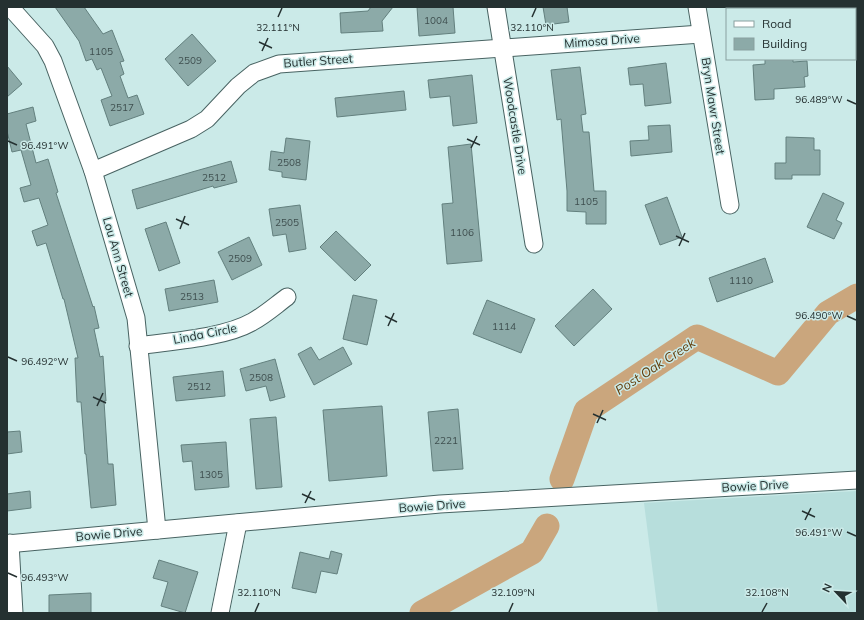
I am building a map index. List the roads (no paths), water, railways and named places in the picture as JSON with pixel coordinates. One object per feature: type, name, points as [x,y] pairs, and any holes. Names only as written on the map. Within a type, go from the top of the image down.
[{"type":"street","name":"Lou Ann Street","points":[[10,7],[45,46],[53,61],[93,171],[136,318],[156,530]]},
{"type":"street","name":"Woodcastle Drive","points":[[496,7],[534,244]]},
{"type":"street","name":"Bryn Mawr Street","points":[[697,7],[730,205]]},
{"type":"street","name":"Mimosa Drive","points":[[503,48],[702,34]]},
{"type":"street","name":"Butler Street","points":[[93,171],[191,129],[207,119],[238,86],[254,74],[279,64],[503,48]]},
{"type":"street","name":"Linda Circle","points":[[138,346],[235,330],[253,322],[287,297]]},
{"type":"street","name":"Bowie Drive","points":[[9,544],[440,504],[857,480]]},
{"type":"street","points":[[220,613],[238,523]]},
{"type":"street","points":[[9,544],[14,613]]},
{"type":"waterway","name":"Post Oak Creek","points":[[562,479],[586,411],[697,337],[778,373],[828,313],[857,296]]},
{"type":"waterway","name":"Post Oak Creek","points":[[422,613],[532,552],[547,526]]}]
